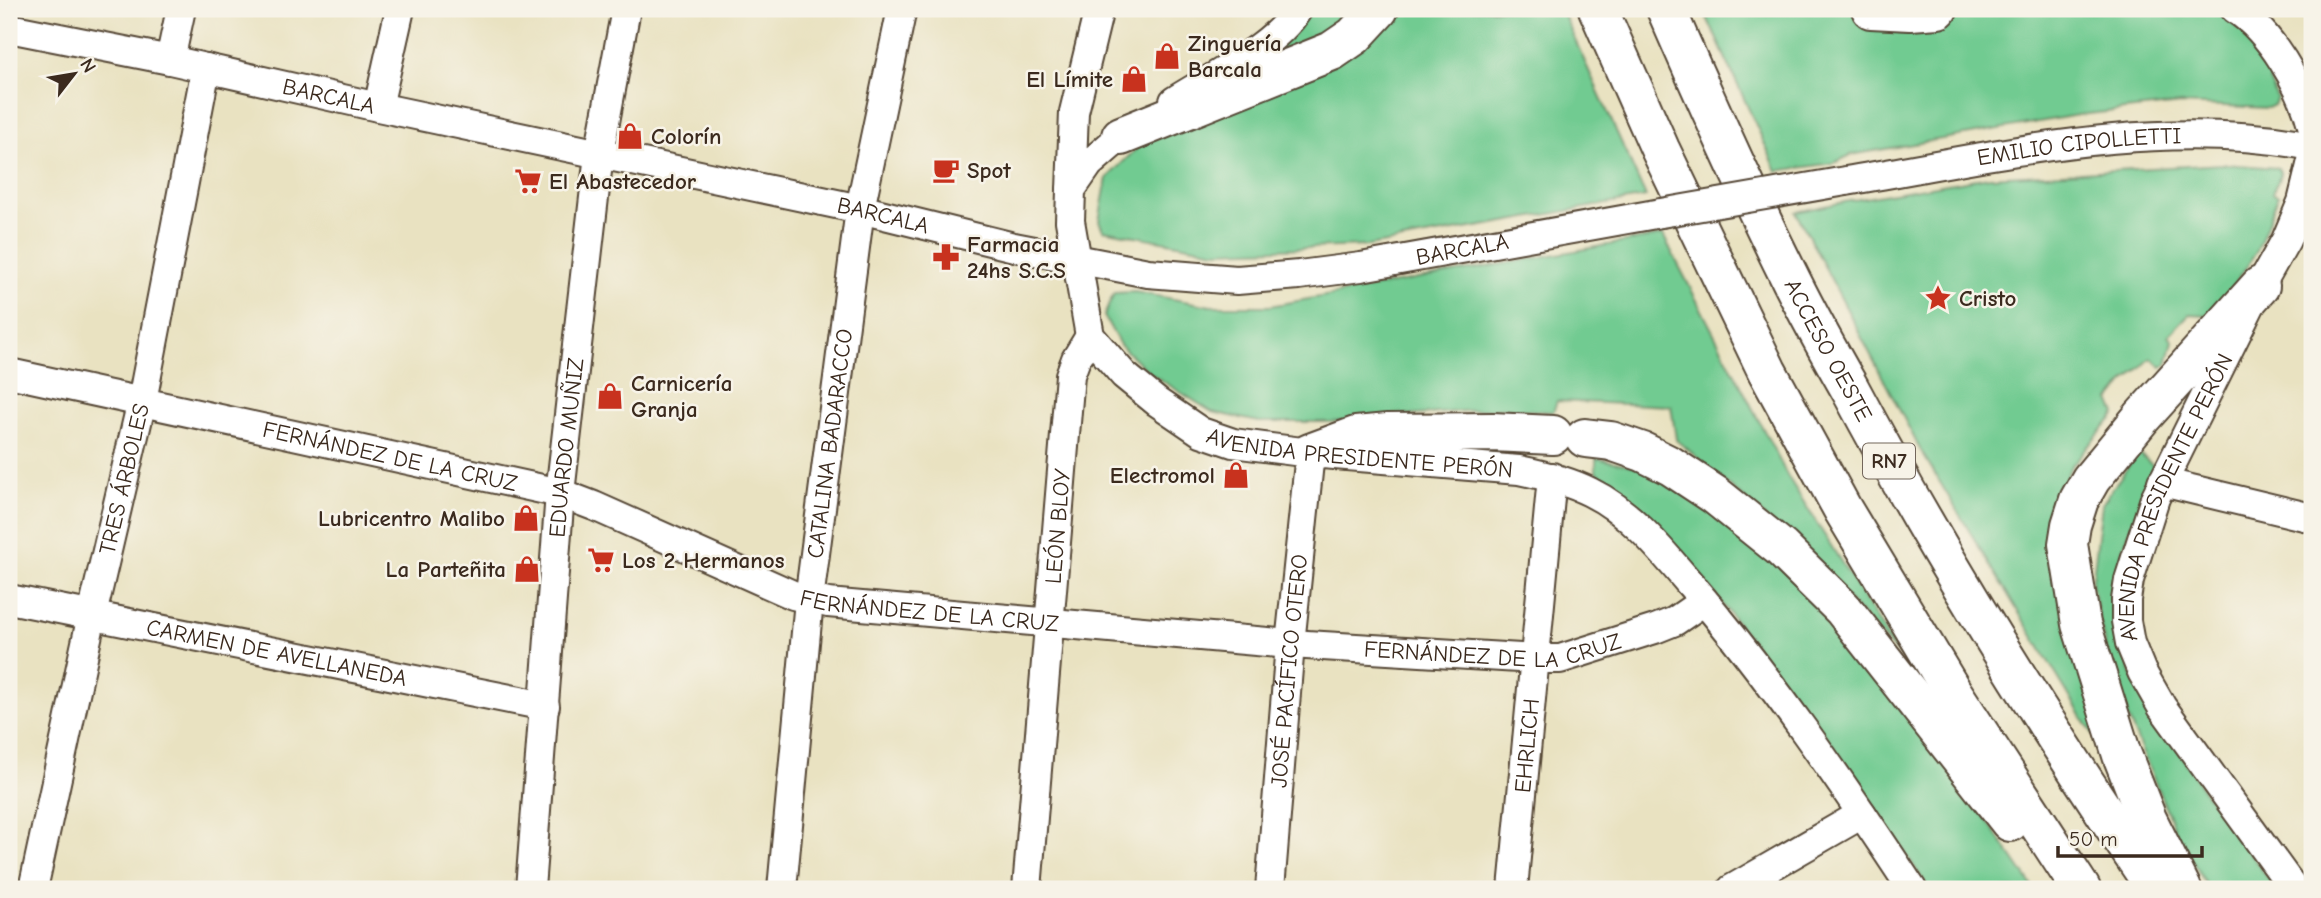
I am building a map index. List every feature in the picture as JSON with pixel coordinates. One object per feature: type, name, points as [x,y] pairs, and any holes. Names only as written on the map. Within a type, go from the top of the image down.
[{"type":"highway","points":[[1121,136],[1332,51],[1354,36],[1379,9]]},
{"type":"highway","name":"RN7","points":[[1598,9],[1660,149],[1780,394],[1843,510],[1953,693],[2081,889]]},
{"type":"highway","name":"ACCESO OESTE","points":[[1666,9],[1713,116],[1793,284],[1882,450],[1993,638],[2081,779],[2156,889]]},
{"type":"highway","points":[[1871,9],[1938,9]]},
{"type":"highway","points":[[2182,889],[2147,819],[2122,755],[2081,624],[2068,544],[2079,500],[2091,479],[2142,417],[2260,286]]},
{"type":"highway","points":[[1310,453],[1356,436],[1492,432],[1611,440],[1671,466],[1715,495],[1781,548],[1852,619],[2063,889]]},
{"type":"street","points":[[170,60],[181,9]]},
{"type":"street","points":[[378,107],[400,9]]},
{"type":"street","name":"EDUARDO MUÑIZ","points":[[530,889],[560,493],[599,154],[626,9]]},
{"type":"street","name":"CATALINA BADARACCO","points":[[782,889],[809,600],[860,209],[902,9]]},
{"type":"street","points":[[1090,336],[1070,221],[1074,112],[1099,9]]},
{"type":"street","points":[[1071,190],[1081,173],[1121,136],[1270,39],[1291,20],[1298,9]]},
{"type":"street","points":[[2235,9],[2265,36],[2306,100],[2312,125]]},
{"type":"street","name":"BARCALA","points":[[9,28],[170,60],[860,209],[1014,247],[1148,273],[1214,280],[1258,279],[1361,267],[1846,181]]},
{"type":"street","name":"TRES ÁRBOLES","points":[[33,889],[92,615],[142,401],[206,68]]},
{"type":"street","name":"EMILIO CIPOLLETTI","points":[[1846,181],[2020,151],[2145,136],[2225,135],[2312,145]]},
{"type":"street","name":"AVENIDA PRESIDENTE PERÓN","points":[[2294,889],[2162,707],[2142,672],[2130,643],[2126,621],[2129,580],[2162,482],[2260,286],[2286,240],[2300,206],[2312,161]]},
{"type":"street","name":"AVENIDA PRESIDENTE PERÓN","points":[[1090,336],[1132,382],[1157,402],[1201,432],[1233,443],[1310,453],[1520,470],[1552,477],[1591,492],[1625,516],[1659,548],[1704,601],[1796,719],[1912,889]]},
{"type":"street","name":"LEÓN BLOY","points":[[1027,889],[1070,375],[1090,336]]},
{"type":"street","name":"FERNÁNDEZ DE LA CRUZ","points":[[9,373],[560,493],[793,595],[828,603],[1290,644],[1560,659],[1675,621],[1704,601]]},
{"type":"street","name":"JOSÉ PACÍFICO OTERO","points":[[1270,889],[1290,644],[1310,453]]},
{"type":"street","name":"EHRLICH","points":[[1513,889],[1552,477]]},
{"type":"street","points":[[2162,482],[2312,518]]},
{"type":"street","name":"CARMEN DE AVELLANEDA","points":[[9,599],[545,706]]},
{"type":"street","points":[[1732,889],[1862,814]]},
{"type":"green space","points":[[1311,9],[1360,9],[1343,29],[1219,86]]},
{"type":"green space","points":[[1392,9],[1561,9],[1646,197],[1369,246],[1216,251],[1103,230],[1099,221],[1107,178],[1147,138]]},
{"type":"green space","points":[[1703,9],[1863,9],[1898,16],[1980,9],[2211,9],[2233,23],[2256,45],[2275,77],[2269,80],[2277,98],[2274,105],[2268,108],[2181,104],[2078,115],[1851,155],[1834,163],[1777,171]]},
{"type":"green space","points":[[2224,164],[2278,168],[2281,174],[2272,193],[2278,196],[2257,251],[2233,287],[2208,315],[2189,314],[2169,335],[2173,341],[2167,364],[2162,367],[2151,358],[2110,400],[2116,414],[2071,466],[2056,501],[2053,547],[2110,756],[2088,727],[1921,451],[1796,212],[1989,177]]},
{"type":"green space","points":[[1663,235],[1788,477],[1900,656],[1801,549],[1676,439],[1671,406],[1557,401],[1553,412],[1501,408],[1331,422],[1259,422],[1212,412],[1150,373],[1120,345],[1104,316],[1114,293],[1135,292],[1211,306],[1270,306]]},
{"type":"green space","points":[[2138,452],[2154,467],[2122,552],[2117,622],[2131,673],[2204,791],[2276,889],[2209,889],[2178,837],[2112,680],[2092,585],[2102,504]]},
{"type":"green space","points":[[1596,458],[1648,469],[1782,562],[1905,700],[2034,889],[1929,889],[1833,745],[1689,562],[1596,472]]},
{"type":"place","name":"Zinguería Barcala","points":[[1167,56]]},
{"type":"place","name":"El Límite","points":[[1134,79]]},
{"type":"place","name":"Colorín","points":[[630,136]]},
{"type":"place","name":"Spot","points":[[946,170]]},
{"type":"place","name":"El Abastecedor","points":[[528,181]]},
{"type":"place","name":"Farmacia 24hs S.C.S","points":[[946,257]]},
{"type":"place","name":"Cristo","points":[[1938,298]]},
{"type":"place","name":"Carnicería Granja","points":[[610,396]]},
{"type":"place","name":"Electromol","points":[[1236,475]]},
{"type":"place","name":"Lubricentro Malibo","points":[[526,518]]},
{"type":"place","name":"Los 2 Hermanos","points":[[601,560]]},
{"type":"place","name":"La Parteñita","points":[[527,569]]}]
